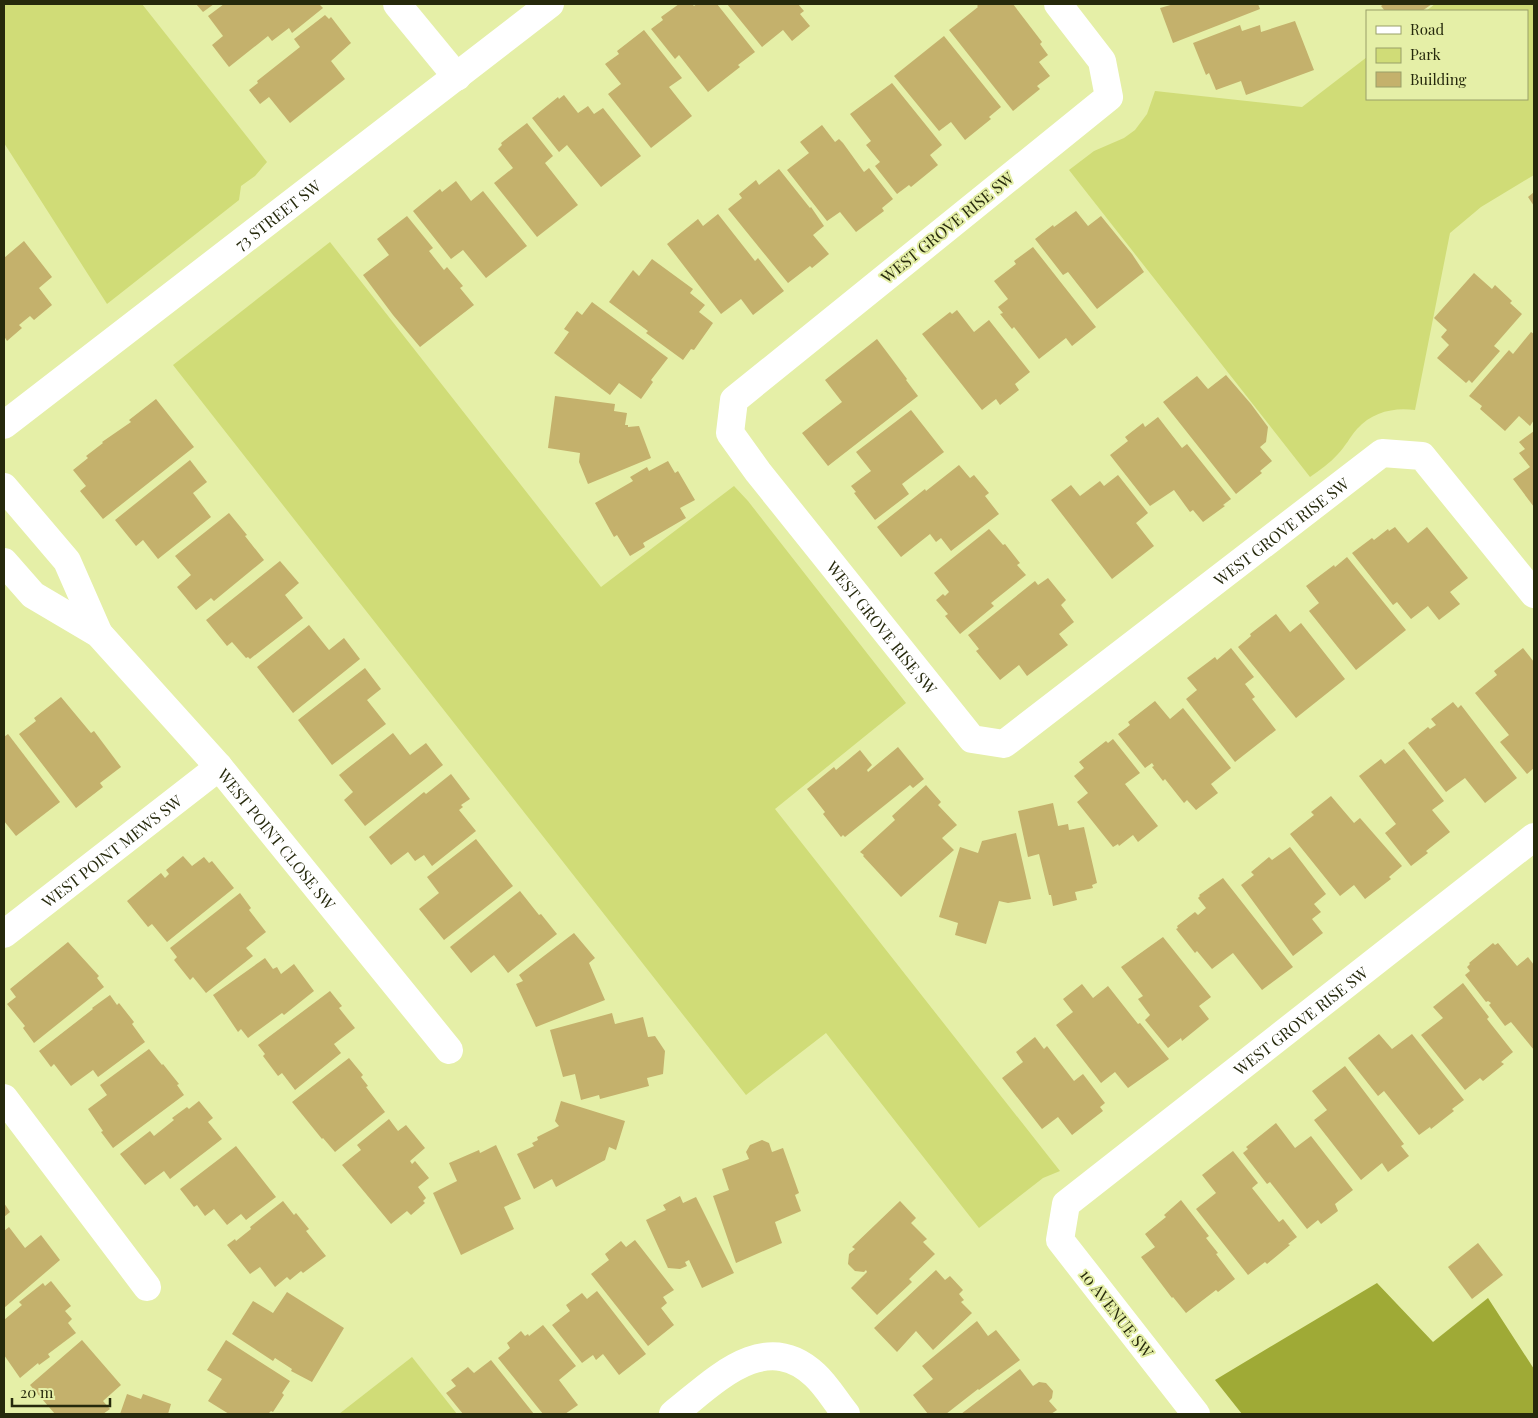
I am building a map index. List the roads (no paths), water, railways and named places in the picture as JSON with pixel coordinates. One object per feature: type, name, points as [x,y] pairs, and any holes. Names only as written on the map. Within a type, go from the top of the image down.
[{"type":"street","points":[[397,4],[457,77]]},
{"type":"street","name":"73 STREET SW","points":[[4,424],[550,4]]},
{"type":"street","name":"WEST GROVE RISE SW","points":[[1058,4],[1102,61],[1109,97],[734,400],[730,433],[758,472],[972,739],[1004,744],[1382,453],[1422,456],[1534,594]]},
{"type":"street","name":"WEST POINT CLOSE SW","points":[[4,487],[67,561],[99,634]]},
{"type":"street","name":"WEST POINT CLOSE SW","points":[[4,562],[33,595],[99,634],[219,768],[450,1050]]},
{"type":"street","name":"WEST POINT MEWS SW","points":[[4,934],[219,768]]},
{"type":"street","name":"WEST GROVE RISE SW","points":[[1066,1204],[1534,837]]},
{"type":"street","points":[[4,1098],[147,1287]]},
{"type":"street","name":"10 AVENUE SW","points":[[1066,1204],[1060,1240],[1196,1414]]},
{"type":"street","points":[[673,1414],[734,1367],[747,1361],[773,1357],[789,1360],[815,1375],[846,1414]]}]
